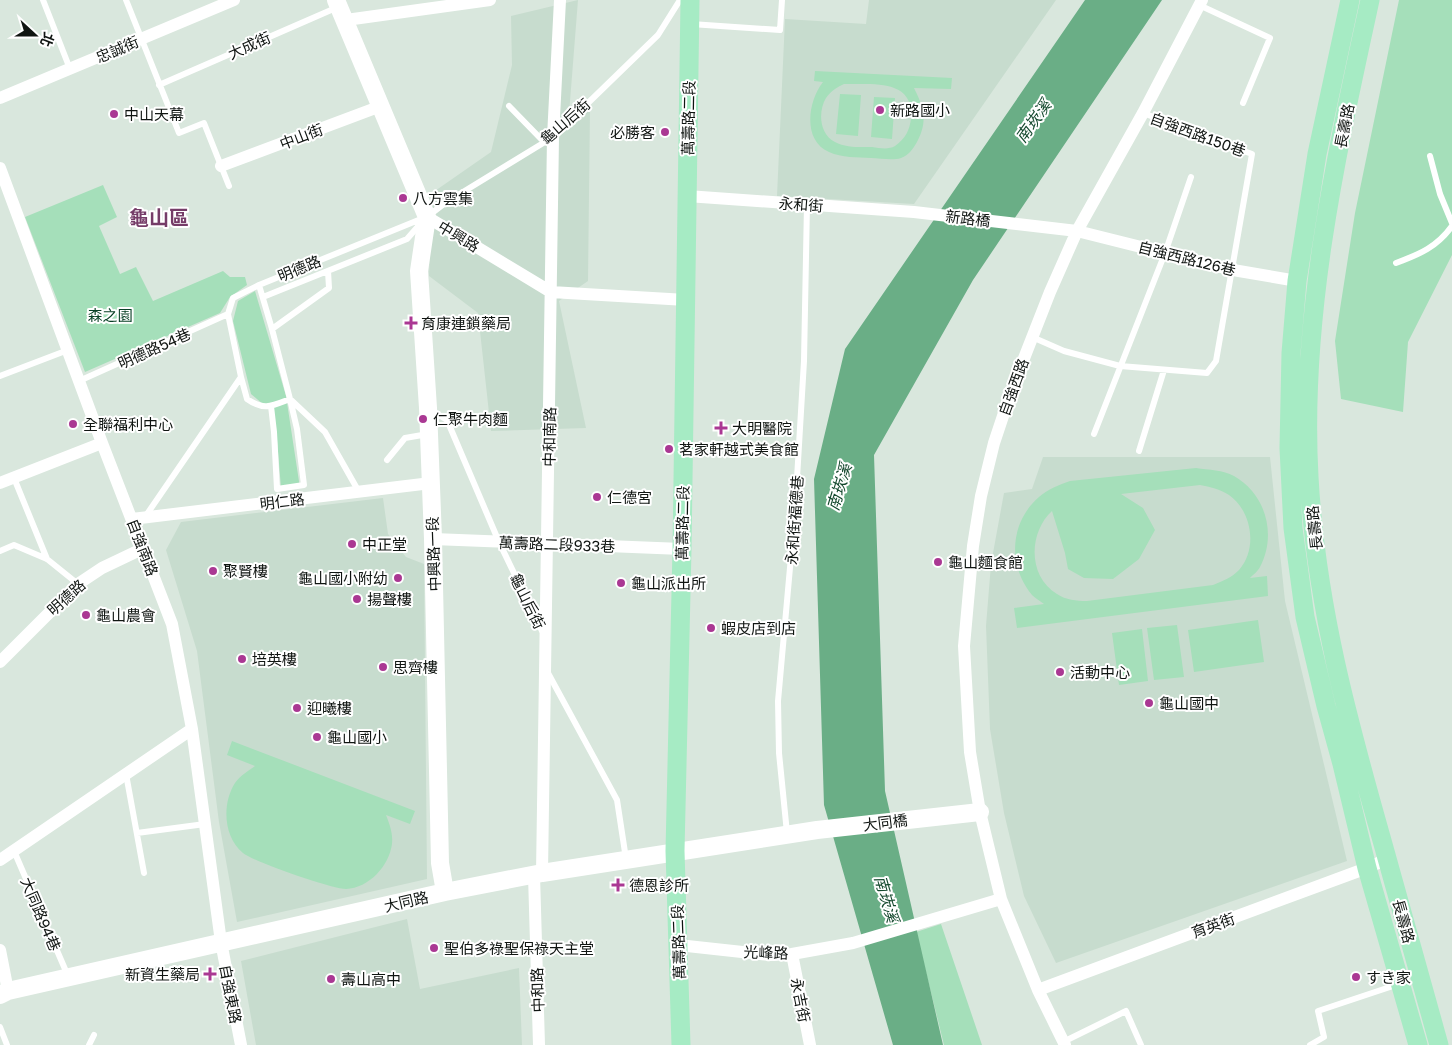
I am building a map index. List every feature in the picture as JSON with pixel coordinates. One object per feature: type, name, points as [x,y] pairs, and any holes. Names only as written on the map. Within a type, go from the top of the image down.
[{"type":"main road","name":"萬壽路二段","points":[[681,1045],[675,851],[682,549],[690,0]]},
{"type":"main road","name":"長壽路","points":[[1350,0],[1317,154],[1297,281],[1291,353],[1289,448],[1293,528],[1305,616],[1326,706],[1367,868],[1418,1045]]},
{"type":"main road","name":"長壽路","points":[[1370,0],[1328,210],[1311,336],[1308,398],[1309,477],[1320,585],[1331,647],[1349,724],[1439,1045]]},
{"type":"street","name":"忠誠街","points":[[0,98],[210,8],[234,0]]},
{"type":"street","points":[[340,9],[490,0]]},
{"type":"street","name":"中和南路","points":[[538,874],[546,670],[551,292],[548,139],[560,0]]},
{"type":"street","name":"自強西路","points":[[980,812],[970,752],[964,646],[973,546],[981,496],[994,444],[1032,337],[1077,231],[1143,114],[1200,3]]},
{"type":"street","name":"中興路","points":[[340,9],[427,216],[551,292],[686,300]]},
{"type":"street","name":"中山街","points":[[221,166],[381,106]]},
{"type":"street","name":"自強南路","points":[[0,168],[102,443],[139,518],[144,548],[172,624],[192,729],[221,942]]},
{"type":"street","name":"永和街","points":[[687,196],[914,212]]},
{"type":"street","name":"新路橋","points":[[914,212],[1077,231]]},
{"type":"street","name":"中興路一段","points":[[427,216],[419,271],[428,408],[433,539],[440,863],[445,892]]},
{"type":"street","name":"自強西路126巷","points":[[1077,231],[1233,270],[1297,281]]},
{"type":"street","points":[[0,483],[102,443]]},
{"type":"street","name":"明仁路","points":[[139,518],[431,483]]},
{"type":"street","name":"萬壽路二段933巷","points":[[433,539],[682,549]]},
{"type":"street","name":"明德路","points":[[0,662],[78,584],[102,568],[144,548]]},
{"type":"street","points":[[0,860],[192,729]]},
{"type":"street","points":[[980,812],[1001,899],[1038,990],[1064,1043]]},
{"type":"street","name":"大同橋","points":[[817,830],[980,812]]},
{"type":"street","name":"大同路","points":[[4,993],[445,892],[626,859],[817,830]]},
{"type":"street","name":"育英街","points":[[1038,990],[1387,859]]},
{"type":"street","name":"中和路","points":[[538,874],[539,1045]]},
{"type":"street","name":"光峰路","points":[[678,946],[770,955],[792,954],[854,943],[1001,899]]},
{"type":"street","name":"自強東路","points":[[221,942],[241,1045]]},
{"type":"street","points":[[0,950],[4,993]]},
{"type":"street","name":"永吉街","points":[[792,954],[810,1045]]},
{"type":"lane","points":[[43,0],[70,69]]},
{"type":"lane","points":[[126,0],[140,39],[180,133],[204,123],[229,186]]},
{"type":"lane","name":"龜山后街","points":[[427,216],[548,139],[658,35],[680,0]]},
{"type":"lane","points":[[689,24],[780,30],[782,0]]},
{"type":"lane","points":[[1200,3],[1270,38],[1243,103]]},
{"type":"lane","name":"大成街","points":[[159,85],[340,9]]},
{"type":"lane","points":[[509,106],[548,139]]},
{"type":"lane","name":"自強西路150巷","points":[[1143,114],[1252,154],[1233,270]]},
{"type":"lane","points":[[1396,262],[1424,252],[1444,236],[1452,224],[1440,194],[1430,156]]},
{"type":"lane","points":[[1094,434],[1165,253],[1191,177]]},
{"type":"lane","name":"永和街福德巷","points":[[788,834],[779,753],[778,702],[795,512],[803,380],[807,204]]},
{"type":"lane","name":"明德路","points":[[263,297],[407,239],[427,216]]},
{"type":"lane","name":"明德路","points":[[228,314],[233,298],[258,284],[427,216]]},
{"type":"lane","points":[[272,328],[329,288],[328,270]]},
{"type":"lane","points":[[1032,337],[1064,351],[1120,366],[1207,373],[1216,361],[1233,270]]},
{"type":"lane","points":[[258,284],[272,328],[290,399],[304,485],[277,489],[271,406]]},
{"type":"lane","points":[[228,314],[247,399],[257,406],[271,406],[290,399]]},
{"type":"lane","name":"明德路54巷","points":[[80,381],[228,314]]},
{"type":"lane","points":[[0,376],[68,350]]},
{"type":"lane","points":[[1139,451],[1164,370]]},
{"type":"lane","points":[[139,518],[241,377]]},
{"type":"lane","points":[[290,399],[325,432],[358,492]]},
{"type":"lane","name":"龜山后街","points":[[428,408],[447,420],[499,542],[545,638]]},
{"type":"lane","points":[[388,460],[405,438],[429,434]]},
{"type":"lane","points":[[14,478],[47,559]]},
{"type":"lane","points":[[0,551],[14,545],[47,559],[78,584]]},
{"type":"lane","points":[[546,670],[617,800],[626,859]]},
{"type":"lane","points":[[126,774],[144,873]]},
{"type":"lane","points":[[137,833],[205,824]]},
{"type":"lane","name":"大同路94巷","points":[[14,851],[68,978]]},
{"type":"lane","points":[[1310,1045],[1324,1037],[1318,1011],[1400,983]]},
{"type":"lane","points":[[1064,1043],[1126,1011],[1141,1045]]},
{"type":"lane","points":[[0,1027],[7,1045]]},
{"type":"lane","points":[[89,1045],[94,1036]]},
{"type":"shaded area","points":[[578,0],[569,114],[590,109],[588,281],[559,301],[586,428],[491,431],[478,313],[429,276],[432,193],[491,152],[512,65],[511,16]]},
{"type":"shaded area","name":"新路國小","points":[[869,0],[1056,0],[914,204],[777,196],[785,19],[866,24]]},
{"type":"shaded area","name":"龜山國中","points":[[1043,457],[1270,457],[1285,601],[1347,861],[1056,963],[1024,896],[1004,813],[990,729],[986,626],[991,564],[1004,493],[1032,489]]},
{"type":"shaded area","name":"龜山國小","points":[[383,498],[388,534],[406,557],[424,564],[427,879],[237,922],[219,822],[197,651],[166,550],[181,522]]},
{"type":"shaded area","name":"壽山高中","points":[[407,919],[420,989],[519,968],[522,1045],[256,1045],[241,961]]},
{"type":"green space","points":[[1399,0],[1452,0],[1452,255],[1408,342],[1403,412],[1341,399],[1335,341],[1355,213]]},
{"type":"green space","points":[[815,71],[952,78],[951,89],[914,88],[922,108],[923,128],[910,152],[904,157],[894,159],[844,156],[829,152],[820,146],[811,130],[810,120],[814,99],[823,82],[814,81]],"holes":[[[844,84],[889,86],[906,96],[910,105],[911,118],[908,130],[902,140],[895,146],[884,148],[848,146],[839,144],[830,138],[823,128],[821,116],[823,103],[832,91]]]},
{"type":"green space","points":[[840,94],[861,95],[858,136],[836,134]]},
{"type":"green space","points":[[874,97],[895,98],[892,139],[871,137]]},
{"type":"green space","name":"森之園","points":[[103,185],[117,217],[99,226],[120,274],[136,267],[153,301],[223,271],[230,277],[245,277],[247,285],[230,297],[220,313],[85,372],[25,217]]},
{"type":"green space","points":[[255,291],[286,396],[300,488],[281,488],[276,427],[271,411],[251,394],[233,321],[238,301]]},
{"type":"green space","points":[[1196,468],[1221,471],[1234,476],[1254,493],[1261,504],[1265,516],[1268,542],[1265,555],[1259,568],[1250,578],[1267,576],[1268,596],[1017,628],[1014,608],[1044,604],[1032,595],[1018,571],[1015,544],[1017,531],[1029,507],[1039,497],[1050,489],[1070,481]],"holes":[[[1200,485],[1229,495],[1237,502],[1247,520],[1250,531],[1249,552],[1239,570],[1227,579],[1213,585],[1083,601],[1071,600],[1060,596],[1047,586],[1040,576],[1036,565],[1036,542],[1044,520],[1052,511],[1068,569],[1084,578],[1113,579],[1139,559],[1155,530],[1143,508],[1121,494]]]},
{"type":"green space","points":[[1258,620],[1264,662],[1194,672],[1188,630]]},
{"type":"green space","points":[[1177,625],[1184,677],[1154,680],[1147,628]]},
{"type":"green space","points":[[1142,629],[1148,681],[1119,685],[1112,633]]},
{"type":"green space","points":[[232,741],[415,811],[410,824],[386,815],[391,830],[392,844],[387,860],[382,868],[362,885],[346,889],[310,880],[243,853],[231,838],[228,829],[228,800],[235,783],[255,766],[227,755]]},
{"type":"green space","points":[[941,924],[982,1045],[944,1045],[916,932]]},
{"type":"water","name":"南崁溪","points":[[1085,0],[1162,0],[973,280],[874,455],[885,791],[943,1045],[893,1045],[824,805],[814,479],[845,349]]},
{"type":"place","name":"新路國小","points":[[880,110]]},
{"type":"place","name":"中山天幕","points":[[114,114]]},
{"type":"place","name":"必勝客","points":[[665,132]]},
{"type":"place","name":"八方雲集","points":[[403,198]]},
{"type":"place","name":"育康連鎖藥局","points":[[411,323]]},
{"type":"place","name":"仁聚牛肉麵","points":[[423,419]]},
{"type":"place","name":"全聯福利中心","points":[[73,424]]},
{"type":"place","name":"大明醫院","points":[[721,428]]},
{"type":"place","name":"茗家軒越式美食館","points":[[669,449]]},
{"type":"place","name":"仁德宮","points":[[597,497]]},
{"type":"place","name":"中正堂","points":[[352,544]]},
{"type":"place","name":"龜山麵食館","points":[[938,562]]},
{"type":"place","name":"聚賢樓","points":[[213,571]]},
{"type":"place","name":"龜山國小附幼","points":[[398,578]]},
{"type":"place","name":"龜山派出所","points":[[621,583]]},
{"type":"place","name":"揚聲樓","points":[[357,599]]},
{"type":"place","name":"龜山農會","points":[[86,615]]},
{"type":"place","name":"蝦皮店到店","points":[[711,628]]},
{"type":"place","name":"培英樓","points":[[242,659]]},
{"type":"place","name":"思齊樓","points":[[383,667]]},
{"type":"place","name":"活動中心","points":[[1060,672]]},
{"type":"place","name":"龜山國中","points":[[1149,703]]},
{"type":"place","name":"迎曦樓","points":[[297,708]]},
{"type":"place","name":"龜山國小","points":[[317,737]]},
{"type":"place","name":"德恩診所","points":[[618,885]]},
{"type":"place","name":"聖伯多祿聖保祿天主堂","points":[[434,948]]},
{"type":"place","name":"新資生藥局","points":[[210,974]]},
{"type":"place","name":"すき家","points":[[1356,977]]},
{"type":"place","name":"壽山高中","points":[[331,979]]},
{"type":"district","name":"龜山區","points":[[159,217]]}]
